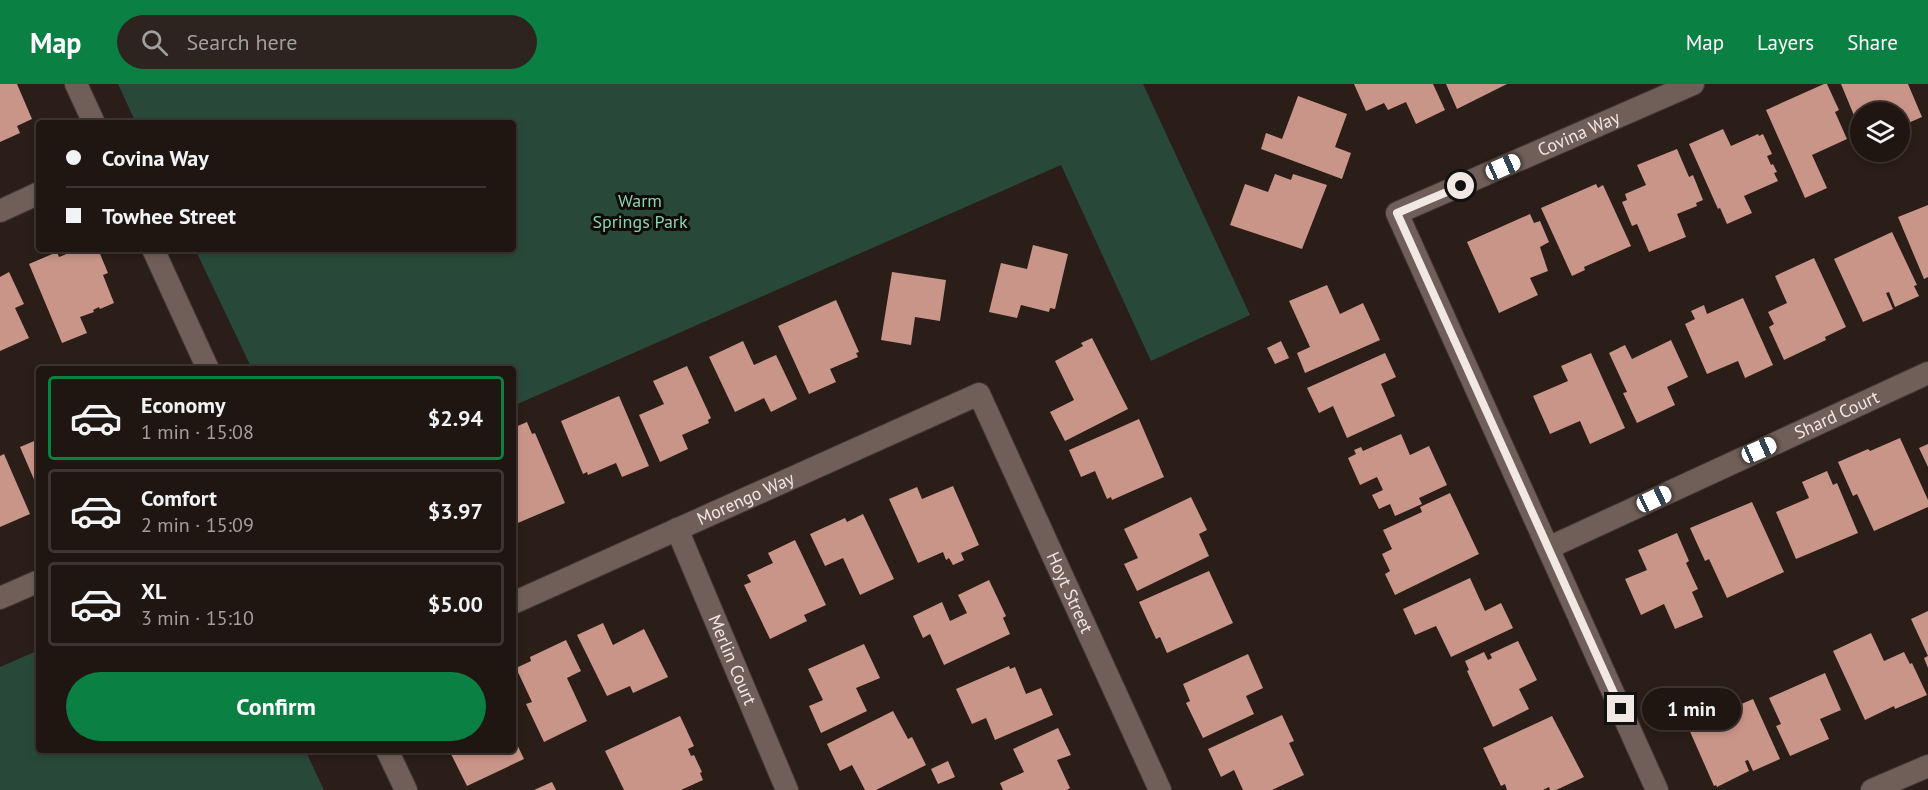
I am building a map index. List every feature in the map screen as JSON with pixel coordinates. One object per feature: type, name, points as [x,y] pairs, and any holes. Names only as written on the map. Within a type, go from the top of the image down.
[{"type":"street","points":[[76,84],[93,120]]},
{"type":"street","name":"Covina Way","points":[[1548,548],[1397,213],[1693,84]]},
{"type":"street","points":[[0,211],[36,194]]},
{"type":"street","points":[[154,252],[207,366]]},
{"type":"street","name":"Shard Court","points":[[1548,548],[1928,373]]},
{"type":"street","name":"Morengo Way","points":[[516,602],[979,394]]},
{"type":"street","name":"Hoyt Street","points":[[979,394],[1160,790]]},
{"type":"street","name":"Merlin Court","points":[[677,529],[787,790]]},
{"type":"street","points":[[1548,548],[1657,790]]},
{"type":"street","points":[[0,598],[36,582]]},
{"type":"street","points":[[388,753],[406,790]]},
{"type":"street","points":[[1872,790],[1928,766]]},
{"type":"green space","name":"Warm Springs Park","points":[[118,84],[1143,84],[1250,315],[1151,361],[1061,165],[516,405],[516,366],[251,366],[196,252],[516,252],[516,120],[135,120]]},
{"type":"green space","points":[[36,651],[36,753],[306,753],[324,790],[0,790],[0,667]]},
{"type":"building","points":[[0,84],[17,84],[32,119],[17,126],[20,133],[0,142]]},
{"type":"building","points":[[1354,84],[1433,84],[1445,110],[1416,124],[1406,102],[1388,110],[1384,103],[1366,111]]},
{"type":"building","points":[[1446,84],[1507,84],[1457,109]]},
{"type":"building","points":[[1827,84],[1839,110],[1835,112],[1847,139],[1812,155],[1827,188],[1805,198],[1766,110]]},
{"type":"building","points":[[1841,84],[1908,84],[1922,117],[1910,122],[1910,102],[1850,102],[1850,106]]},
{"type":"building","points":[[1298,96],[1347,114],[1335,147],[1351,153],[1342,179],[1261,149],[1266,133],[1282,139]]},
{"type":"building","points":[[1723,129],[1731,146],[1763,134],[1772,154],[1767,156],[1777,172],[1774,173],[1778,181],[1744,196],[1752,213],[1727,224],[1689,144]]},
{"type":"building","points":[[1677,149],[1689,177],[1693,175],[1703,200],[1696,203],[1697,206],[1677,214],[1686,237],[1649,252],[1637,224],[1632,226],[1622,202],[1627,200],[1625,194],[1646,185],[1637,165]]},
{"type":"building","points":[[1275,174],[1291,180],[1293,174],[1327,185],[1302,249],[1230,225],[1245,184],[1268,192]]},
{"type":"building","points":[[1596,184],[1598,188],[1603,185],[1631,246],[1584,267],[1585,270],[1572,276],[1541,208]]},
{"type":"building","points":[[1928,205],[1928,277],[1924,279],[1898,217]]},
{"type":"building","points":[[1530,214],[1534,223],[1540,221],[1549,242],[1540,247],[1548,271],[1530,278],[1538,295],[1499,313],[1467,242]]},
{"type":"building","points":[[1892,232],[1917,285],[1914,286],[1919,296],[1895,307],[1889,292],[1886,293],[1893,309],[1863,322],[1834,259]]},
{"type":"building","points":[[1033,245],[1068,254],[1055,309],[1050,308],[1049,312],[1021,305],[1017,318],[989,312],[1001,263],[1027,269]]},
{"type":"building","points":[[57,252],[59,257],[72,252],[99,252],[108,273],[103,275],[114,303],[100,309],[99,307],[93,310],[94,312],[80,317],[87,333],[62,343],[29,264]]},
{"type":"building","points":[[1814,258],[1846,327],[1825,337],[1826,340],[1784,360],[1769,327],[1774,324],[1768,312],[1787,303],[1775,276]]},
{"type":"building","points":[[9,272],[24,304],[15,308],[29,338],[0,351],[0,277]]},
{"type":"building","points":[[892,272],[946,280],[940,321],[915,317],[911,345],[881,340]]},
{"type":"building","points":[[1327,285],[1340,314],[1363,303],[1380,340],[1305,373],[1297,353],[1310,347],[1289,301]]},
{"type":"building","points":[[1743,298],[1773,365],[1745,378],[1738,361],[1707,374],[1685,324],[1695,319],[1691,311],[1704,305],[1707,314]]},
{"type":"building","points":[[836,300],[859,352],[856,353],[858,357],[830,369],[836,382],[809,394],[778,326]]},
{"type":"building","points":[[1092,338],[1128,409],[1065,441],[1050,412],[1074,400],[1055,361],[1083,346],[1081,343]]},
{"type":"building","points":[[1671,340],[1688,377],[1667,387],[1675,405],[1637,423],[1623,393],[1627,392],[1609,353],[1625,345],[1632,359]]},
{"type":"building","points":[[743,341],[754,365],[776,355],[797,399],[771,412],[764,398],[735,412],[709,357]]},
{"type":"building","points":[[1281,341],[1289,358],[1275,364],[1267,348]]},
{"type":"building","points":[[1385,353],[1396,377],[1381,384],[1395,416],[1347,438],[1333,406],[1319,413],[1307,388]]},
{"type":"building","points":[[1591,353],[1625,428],[1590,444],[1580,421],[1550,434],[1533,396],[1568,381],[1561,366]]},
{"type":"building","points":[[687,366],[711,418],[708,420],[709,423],[682,435],[688,449],[660,462],[639,415],[664,404],[653,381]]},
{"type":"building","points":[[619,396],[649,466],[622,477],[616,463],[588,475],[587,472],[583,474],[561,421]]},
{"type":"building","points":[[1139,419],[1164,477],[1112,500],[1111,497],[1107,499],[1095,471],[1081,477],[1069,450]]},
{"type":"building","points":[[527,422],[532,434],[535,433],[565,503],[516,524],[516,427]]},
{"type":"building","points":[[1401,434],[1410,455],[1429,446],[1447,485],[1419,498],[1422,504],[1395,516],[1390,504],[1379,509],[1372,495],[1383,490],[1377,477],[1360,485],[1348,458],[1356,454],[1354,450],[1361,447],[1363,451]]},
{"type":"building","points":[[1900,438],[1928,500],[1928,507],[1874,531],[1857,494],[1853,496],[1838,462]]},
{"type":"building","points":[[36,440],[36,484],[20,447]]},
{"type":"building","points":[[1928,444],[1928,467],[1919,448]]},
{"type":"building","points":[[4,454],[30,514],[0,527],[0,456]]},
{"type":"building","points":[[1827,471],[1833,485],[1837,483],[1858,533],[1796,559],[1776,512],[1809,498],[1802,482]]},
{"type":"building","points":[[953,486],[979,545],[961,553],[964,560],[953,565],[949,558],[946,560],[943,552],[918,563],[889,499],[917,487],[922,499]]},
{"type":"building","points":[[1450,493],[1479,554],[1395,595],[1385,574],[1390,571],[1382,554],[1392,549],[1383,530],[1422,512],[1420,507]]},
{"type":"building","points":[[1191,497],[1207,530],[1199,534],[1209,556],[1137,591],[1124,564],[1138,558],[1124,529]]},
{"type":"building","points":[[1752,502],[1784,572],[1727,598],[1709,559],[1705,561],[1690,528]]},
{"type":"building","points":[[863,514],[894,579],[860,595],[843,558],[825,566],[810,534],[845,518],[847,522]]},
{"type":"building","points":[[1677,533],[1689,561],[1686,563],[1698,589],[1692,592],[1703,617],[1675,629],[1664,604],[1641,615],[1625,579],[1647,570],[1638,550]]},
{"type":"building","points":[[795,540],[826,605],[804,615],[807,621],[770,639],[744,585],[751,582],[747,575],[773,563],[768,553]]},
{"type":"building","points":[[1209,571],[1233,623],[1167,653],[1160,637],[1156,639],[1139,602]]},
{"type":"building","points":[[1470,578],[1485,611],[1501,603],[1513,628],[1451,657],[1436,626],[1415,635],[1403,609]]},
{"type":"building","points":[[989,580],[1006,616],[1003,618],[1010,634],[944,665],[930,634],[923,638],[913,616],[942,602],[950,621],[967,613],[958,595]]},
{"type":"building","points":[[1928,611],[1928,656],[1911,619]]},
{"type":"building","points":[[603,623],[613,645],[644,629],[668,677],[633,693],[630,686],[607,696],[577,635]]},
{"type":"building","points":[[1871,633],[1884,661],[1904,652],[1910,664],[1912,663],[1927,695],[1895,709],[1894,706],[1865,720],[1833,651]]},
{"type":"building","points":[[566,640],[581,671],[567,678],[587,721],[544,742],[526,704],[532,702],[516,668],[531,661],[530,657]]},
{"type":"building","points":[[1518,641],[1537,680],[1519,689],[1529,709],[1493,727],[1467,671],[1469,670],[1465,661],[1484,652],[1488,660],[1492,658],[1490,654]]},
{"type":"building","points":[[864,644],[880,678],[856,688],[867,711],[821,733],[809,706],[823,700],[808,669]]},
{"type":"building","points":[[1248,654],[1263,688],[1246,696],[1254,714],[1203,738],[1186,703],[1190,701],[1183,684]]},
{"type":"building","points":[[1928,656],[1928,668],[1924,658]]},
{"type":"building","points":[[1009,666],[1010,669],[1015,667],[1026,694],[1041,688],[1053,715],[995,740],[986,718],[972,724],[956,689]]},
{"type":"building","points":[[1825,673],[1841,710],[1820,719],[1829,739],[1790,756],[1776,726],[1781,724],[1769,698]]},
{"type":"building","points":[[1753,699],[1780,759],[1753,771],[1748,760],[1745,761],[1749,771],[1717,787],[1714,786],[1688,727]]},
{"type":"building","points":[[893,711],[908,739],[912,737],[926,765],[876,790],[865,790],[852,765],[840,771],[827,744]]},
{"type":"building","points":[[1282,715],[1294,741],[1289,743],[1304,775],[1272,790],[1243,790],[1234,770],[1221,777],[1208,749]]},
{"type":"building","points":[[680,716],[694,746],[688,749],[691,756],[694,755],[703,780],[681,790],[624,790],[605,751]]},
{"type":"building","points":[[1552,716],[1584,777],[1556,790],[1550,790],[1549,787],[1543,790],[1507,790],[1505,784],[1501,786],[1483,748]]},
{"type":"building","points":[[1058,728],[1071,755],[1057,760],[1070,788],[1067,790],[1003,790],[1000,783],[1024,772],[1013,749]]},
{"type":"building","points":[[516,742],[524,759],[467,786],[450,753],[516,753]]},
{"type":"building","points":[[948,761],[955,777],[938,784],[931,769]]},
{"type":"building","points":[[552,782],[556,790],[534,790]]},
{"type":"route","points":[[1461,186],[1397,213],[1621,709]]}]
